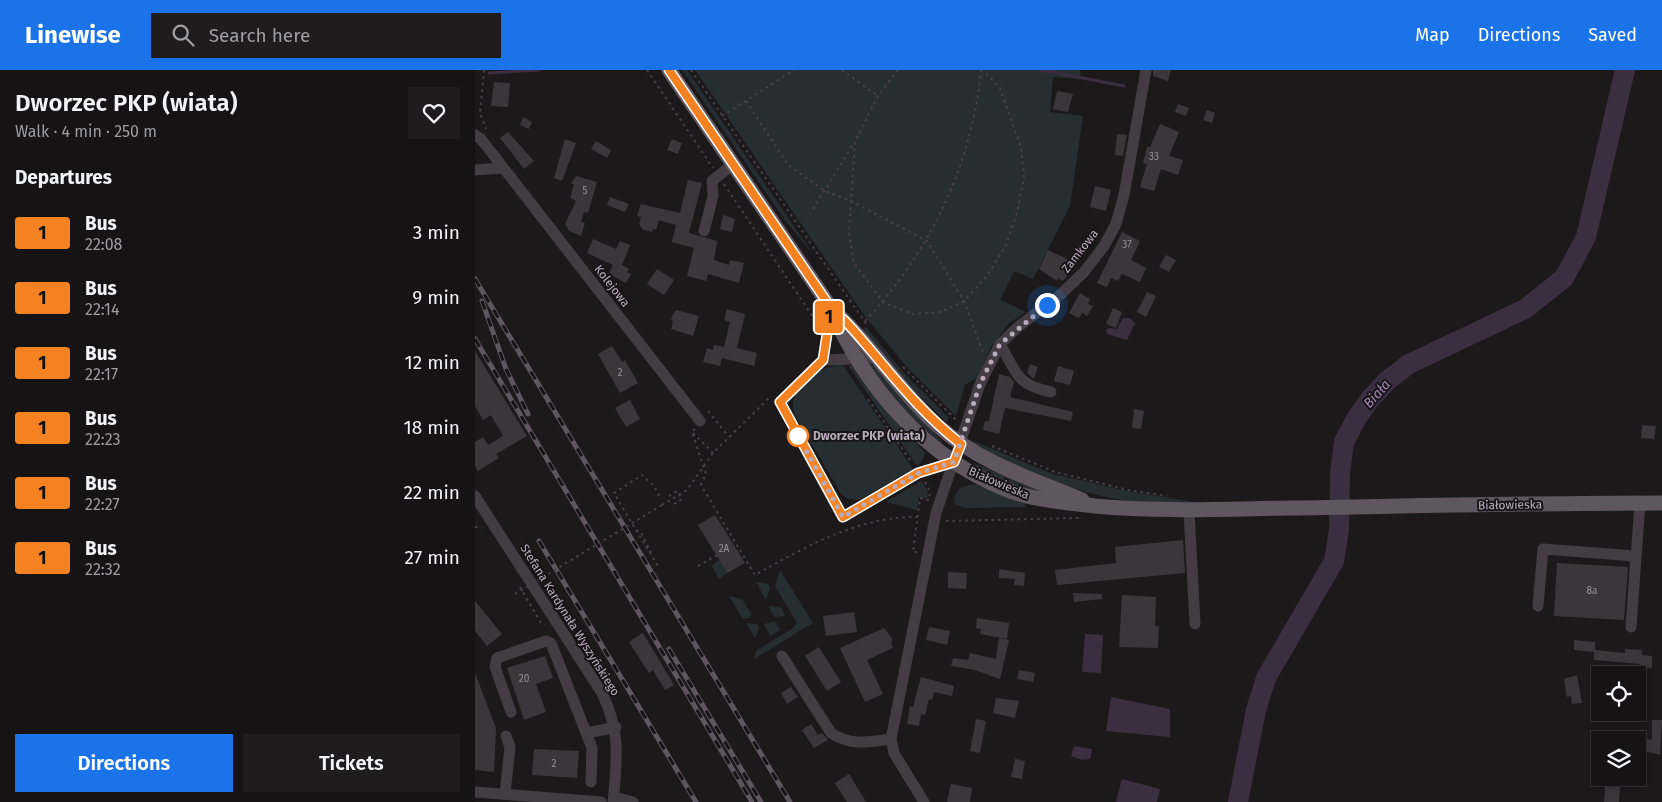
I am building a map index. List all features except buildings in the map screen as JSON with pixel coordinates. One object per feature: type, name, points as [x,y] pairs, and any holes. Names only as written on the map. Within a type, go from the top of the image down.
[{"type":"main road","name":"Białowieska","points":[[669,70],[831,308],[844,338],[884,396],[909,426],[954,462],[1005,489],[1040,501],[1131,509],[1189,510],[1662,503]]},
{"type":"main road","name":"Białowieska","points":[[831,308],[855,330],[926,414],[961,444],[1013,472],[1095,506]]},
{"type":"street","name":"Zamkowa","points":[[891,739],[936,513],[988,365],[1000,344],[1018,327],[1061,294],[1084,272],[1104,246],[1112,231],[1124,195],[1146,70]]},
{"type":"street","name":"Kolejowa","points":[[475,135],[700,421]]},
{"type":"street","points":[[704,231],[713,196],[712,181],[733,165]]},
{"type":"street","points":[[475,170],[502,168]]},
{"type":"street","points":[[831,308],[823,360],[780,402],[843,517],[918,473],[954,462]]},
{"type":"street","points":[[1000,344],[1021,380],[1031,387],[1051,392]]},
{"type":"street","points":[[823,360],[877,358]]},
{"type":"street","name":"Stefana Kardynała Wyszyńskiego","points":[[475,496],[479,512],[602,693],[616,727],[614,799]]},
{"type":"street","points":[[1631,627],[1640,503]]},
{"type":"street","points":[[1189,510],[1195,624]]},
{"type":"street","points":[[1538,606],[1543,549],[1635,556]]},
{"type":"street","points":[[511,712],[495,667],[497,658],[546,641],[551,643],[592,748],[591,782]]},
{"type":"street","points":[[782,656],[831,733],[841,739],[852,742],[891,739],[894,753],[924,802]]},
{"type":"street","points":[[587,733],[616,727]]},
{"type":"street","points":[[505,794],[510,747],[506,736]]},
{"type":"street","points":[[475,792],[601,802]]},
{"type":"street","points":[[614,799],[633,802]]},
{"type":"path","points":[[484,70],[480,113],[482,124],[489,133]]},
{"type":"path","points":[[647,70],[818,327]]},
{"type":"path","points":[[691,70],[870,328]]},
{"type":"path","points":[[722,116],[794,70]]},
{"type":"path","points":[[842,70],[878,96]]},
{"type":"path","points":[[813,209],[855,141],[878,96],[898,70]]},
{"type":"path","points":[[865,322],[883,302],[927,241],[952,191],[969,142],[979,97],[982,70]]},
{"type":"path","points":[[855,141],[849,232],[854,263],[883,302],[912,314],[941,312],[964,301],[987,276],[1006,245],[1017,213],[1024,177],[1021,147],[1013,119],[1000,88],[982,70]]},
{"type":"path","points":[[747,101],[788,165],[825,191],[851,201],[927,241],[964,301],[988,365]]},
{"type":"path","points":[[898,361],[927,393],[956,420]]},
{"type":"path","points":[[515,594],[687,490],[713,453],[772,395]]},
{"type":"path","points":[[866,396],[915,467]]},
{"type":"path","points":[[705,409],[729,437]]},
{"type":"path","points":[[956,420],[959,412]]},
{"type":"path","points":[[956,420],[961,419]]},
{"type":"path","points":[[692,432],[700,421]]},
{"type":"path","points":[[692,432],[713,453]]},
{"type":"path","points":[[692,432],[707,474],[701,485],[755,575],[833,535],[860,525],[901,516],[918,517]]},
{"type":"path","points":[[991,446],[1055,472],[1129,490],[1167,496]]},
{"type":"path","points":[[651,554],[641,532],[636,530],[614,493],[642,475],[654,486],[659,495],[656,496]]},
{"type":"path","points":[[669,496],[677,491],[680,494],[682,499],[674,504]]},
{"type":"path","points":[[944,523],[949,520],[1079,518]]},
{"type":"path","points":[[632,523],[659,566]]},
{"type":"path","points":[[698,566],[717,555]]},
{"type":"path","points":[[521,590],[538,618]]},
{"type":"shaded area","points":[[682,70],[687,70],[813,254],[784,219]]},
{"type":"shaded area","points":[[695,70],[1080,70],[1081,79],[1053,77],[1050,112],[1083,116],[1070,206],[1033,279],[1014,271],[1000,300],[1026,312],[1009,323],[991,347],[978,377],[965,385],[956,416],[905,365],[864,315]]},
{"type":"shaded area","points":[[1123,318],[1130,318],[1135,323],[1127,340],[1107,334],[1106,330],[1110,328],[1117,329]]},
{"type":"shaded area","points":[[866,327],[904,373],[949,418],[946,422],[900,376],[863,329]]},
{"type":"shaded area","points":[[867,363],[876,366],[943,443],[942,445],[901,407]]},
{"type":"shaded area","points":[[842,364],[913,469],[859,500],[846,498],[840,492],[794,414],[793,404],[795,395],[806,380],[823,369]]},
{"type":"shaded area","points":[[848,365],[854,366],[888,412],[925,453],[921,463],[917,466]]},
{"type":"shaded area","points":[[971,440],[1053,474],[1128,491],[1200,503],[1123,500],[1078,490],[1035,474]]},
{"type":"shaded area","points":[[976,464],[1067,499],[1008,482],[974,467]]},
{"type":"shaded area","points":[[921,481],[928,491],[927,498],[919,497],[917,510],[886,502]]},
{"type":"shaded area","points":[[979,484],[1025,503],[1025,507],[965,508],[955,504],[955,495],[960,489]]},
{"type":"shaded area","points":[[719,560],[727,573],[719,579],[712,566]]},
{"type":"shaded area","points":[[780,570],[813,623],[754,659],[756,651],[793,628],[797,623],[775,586]]},
{"type":"shaded area","points":[[756,582],[768,584],[770,588],[766,600]]},
{"type":"shaded area","points":[[729,596],[742,599],[751,613],[750,618],[743,619]]},
{"type":"shaded area","points":[[769,607],[782,608],[785,616],[774,617]]},
{"type":"shaded area","points":[[775,621],[780,630],[770,636],[764,624]]},
{"type":"shaded area","points":[[746,623],[757,624],[759,628],[755,638]]},
{"type":"shaded area","points":[[1085,634],[1103,635],[1101,673],[1082,672]]},
{"type":"shaded area","points":[[1111,697],[1170,709],[1170,737],[1106,731]]},
{"type":"shaded area","points":[[1074,746],[1092,749],[1090,759],[1082,760],[1071,756]]},
{"type":"shaded area","points":[[1122,779],[1160,789],[1157,802],[1116,802]]},
{"type":"waterway","points":[[489,73],[539,70]]},
{"type":"waterway","points":[[1041,70],[1124,86]]},
{"type":"waterway","name":"Biała","points":[[1238,802],[1256,710],[1266,678],[1334,561],[1339,530],[1340,473],[1344,442],[1356,419],[1370,399],[1388,380],[1409,364],[1525,309],[1564,278],[1586,237],[1625,70]]},
{"type":"railway","points":[[475,279],[790,802]]},
{"type":"railway","points":[[482,301],[506,369],[528,414]]},
{"type":"railway","points":[[475,339],[752,802]]},
{"type":"railway","points":[[539,541],[696,802]]},
{"type":"railway","points":[[669,649],[761,802]]},
{"type":"bus line","name":"1","points":[[669,70],[831,308],[823,360],[780,402],[815,470],[843,517],[918,473],[954,462],[961,444],[937,425],[915,402],[855,330],[843,319]]},
{"type":"place","name":"Dworzec PKP (wiata)","points":[[798,436]]},
{"type":"route","points":[[798,436],[815,470],[843,517],[918,473],[954,462],[980,384],[1000,344],[1018,327],[1047,305]]}]
